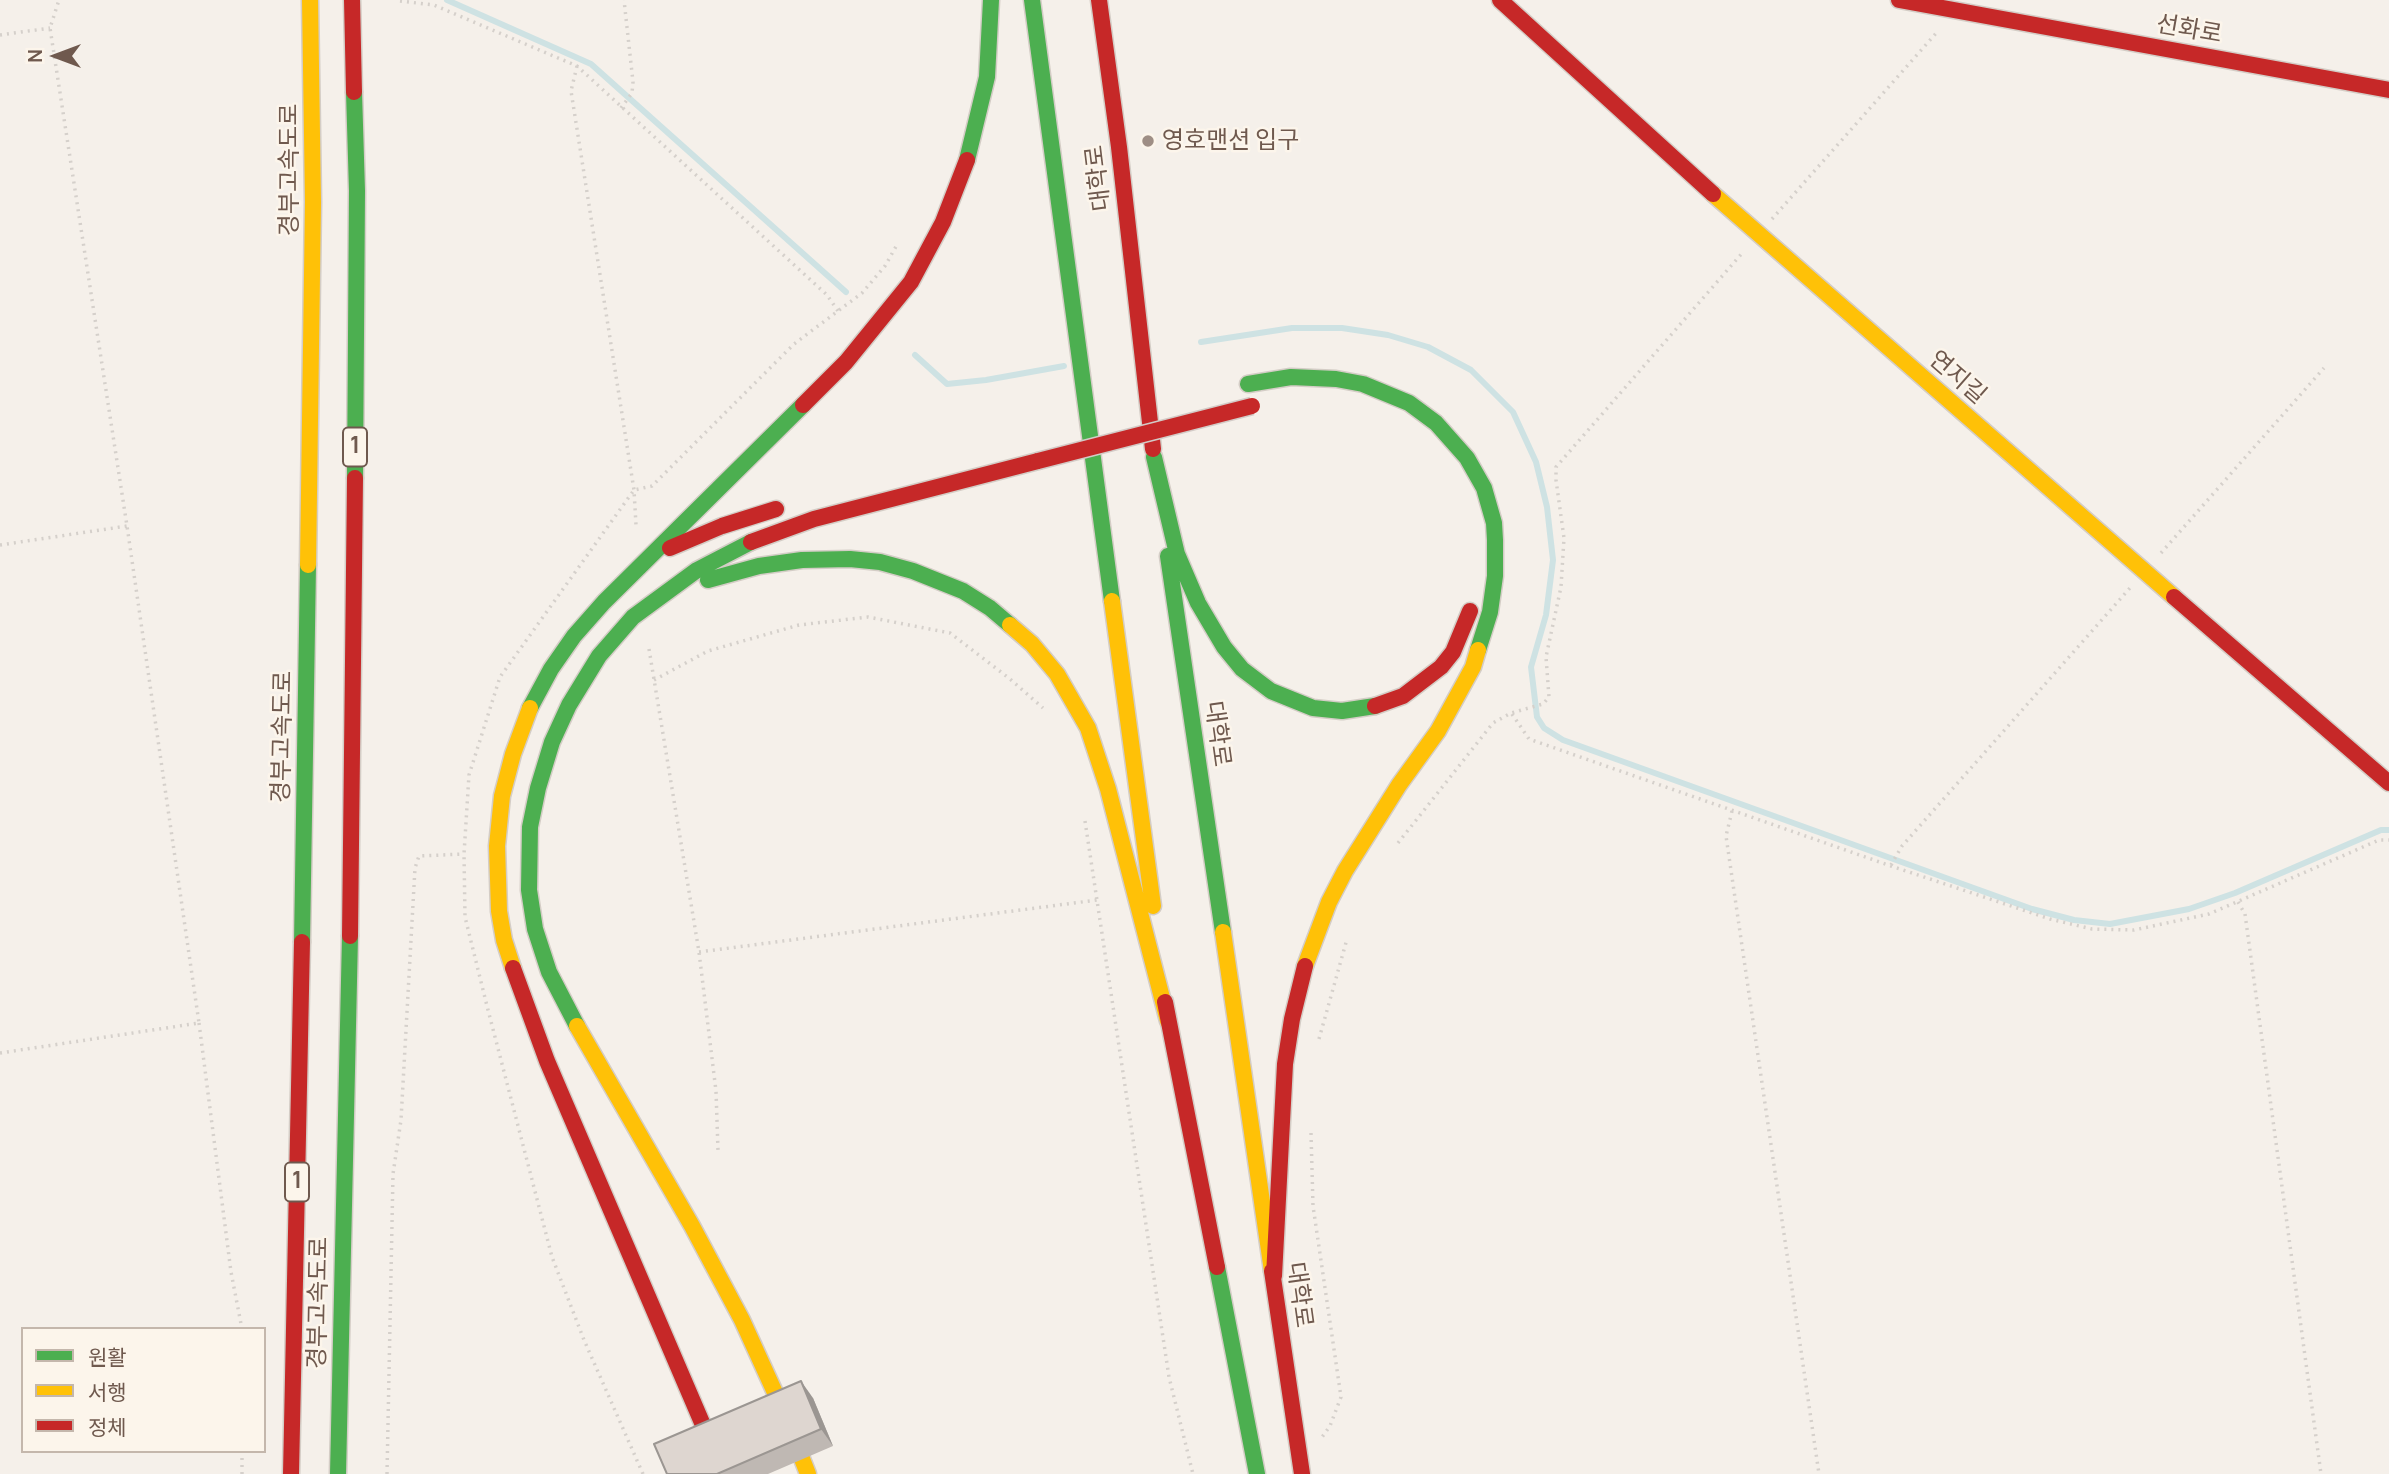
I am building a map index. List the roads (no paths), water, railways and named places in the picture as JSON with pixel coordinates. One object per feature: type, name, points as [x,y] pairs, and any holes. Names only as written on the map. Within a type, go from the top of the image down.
[{"type":"main road","name":"경부고속도로","points":[[291,1474],[303,904],[313,202],[310,0]]},
{"type":"main road","name":"경부고속도로","points":[[338,1474],[351,893],[357,191],[352,0]]},
{"type":"main road","points":[[724,1474],[547,1061],[504,940],[499,911],[497,846],[505,782],[517,740],[538,692],[568,644],[627,580],[846,362],[911,282],[943,222],[969,155],[986,84],[991,0]]},
{"type":"main road","points":[[1032,0],[1168,1021]]},
{"type":"main road","name":"대학로","points":[[1099,0],[1119,148],[1154,457],[1301,1471]]},
{"type":"main road","name":"연지길","points":[[1500,0],[1758,235],[2389,783]]},
{"type":"main road","name":"선화로","points":[[1899,0],[2389,90]]},
{"type":"main road","points":[[1242,385],[1291,377],[1336,379],[1371,386],[1409,403],[1436,423],[1467,458],[1486,496],[1494,523],[1495,540],[1490,612],[1473,667],[1438,731],[1399,785],[1345,871],[1329,902],[1306,965],[1292,1019],[1285,1065],[1273,1276]]},
{"type":"main road","points":[[808,1474],[760,1356],[718,1273],[557,991],[542,951],[531,910],[528,872],[530,827],[552,742],[588,671],[612,639],[643,609],[713,559],[769,534],[814,519],[1272,402]]},
{"type":"main road","points":[[1129,415],[1169,404]]},
{"type":"main road","points":[[1075,429],[1102,422]]},
{"type":"main road","points":[[1154,457],[1177,554],[1198,603],[1224,647],[1242,669],[1284,698],[1313,708],[1342,710],[1374,706],[1403,696],[1429,679],[1453,652],[1463,632],[1473,599]]},
{"type":"main road","points":[[627,580],[657,556],[696,536],[743,518],[796,504]]},
{"type":"main road","points":[[643,609],[677,591],[774,563],[835,558],[880,562],[913,571],[963,591],[990,608],[1032,644],[1046,660],[1076,704],[1088,728],[1108,789],[1168,1021],[1257,1474]]},
{"type":"waterway","points":[[447,0],[591,64],[846,292]]},
{"type":"waterway","points":[[1201,342],[1292,328],[1342,328],[1388,335],[1428,347],[1471,370],[1513,412],[1536,462],[1547,507],[1553,560],[1546,615],[1531,667],[1537,717],[1544,728],[1563,740],[2032,909],[2074,920],[2110,924],[2189,909],[2235,893],[2381,830],[2389,830]]},
{"type":"waterway","points":[[915,355],[947,384],[1064,366]]},
{"type":"place","name":"영호맨션 입구","points":[[1148,141]]}]
